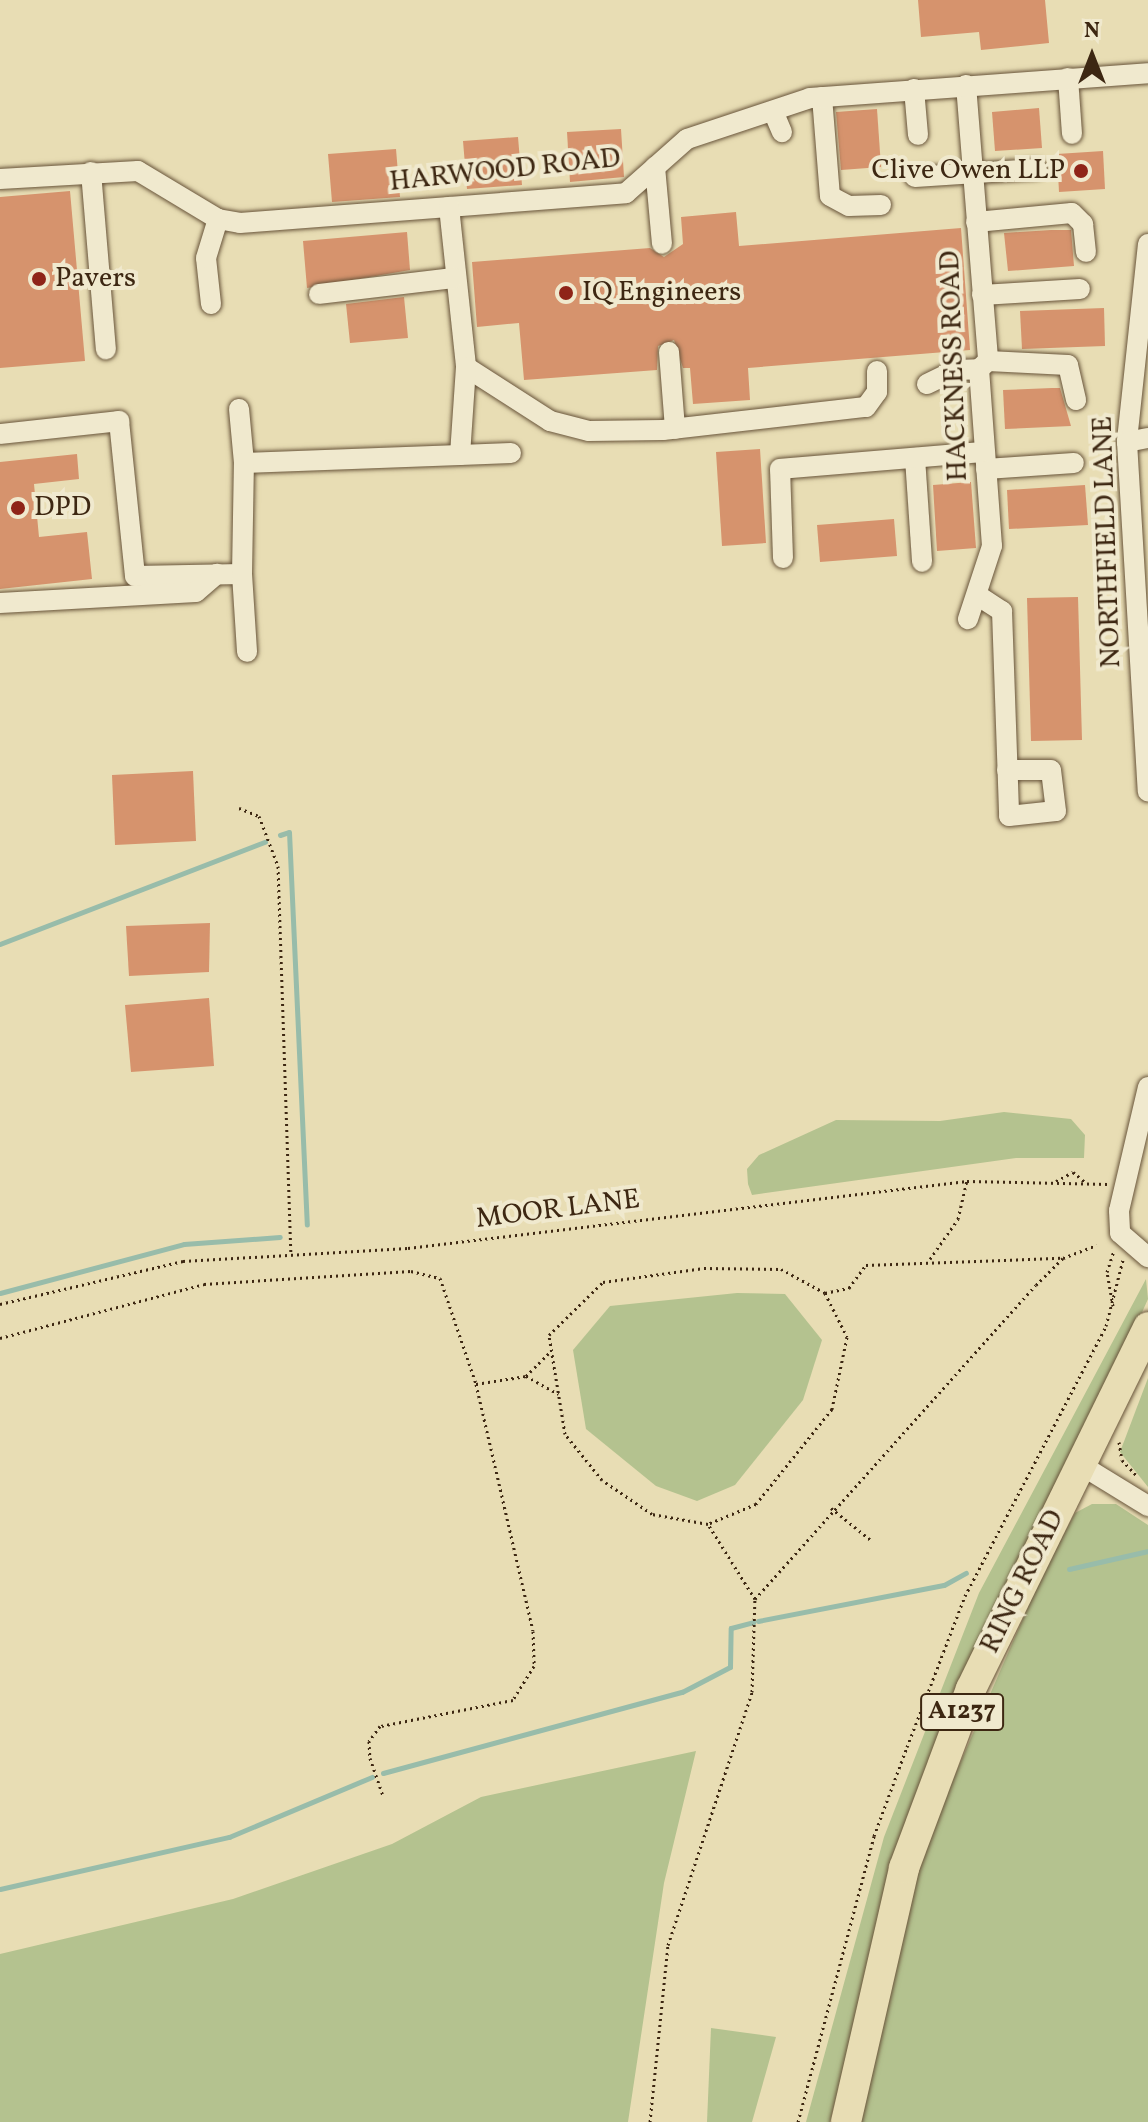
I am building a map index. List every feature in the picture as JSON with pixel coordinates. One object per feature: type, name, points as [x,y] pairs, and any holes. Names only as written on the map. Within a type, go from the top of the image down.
[{"type":"highway","name":"RING ROAD","points":[[846,2122],[904,1868],[971,1689],[1148,1327]]},
{"type":"street","name":"HARWOOD ROAD","points":[[0,179],[91,172],[152,176],[218,219],[240,223],[626,193],[701,132],[740,127],[773,111],[822,97],[1148,73]]},
{"type":"street","points":[[1068,78],[1072,134]]},
{"type":"street","name":"HACKNESS ROAD","points":[[966,85],[982,295],[985,460],[992,546],[968,619]]},
{"type":"street","points":[[914,89],[918,135]]},
{"type":"street","points":[[822,97],[830,196],[849,206],[881,205]]},
{"type":"street","points":[[773,111],[782,132]]},
{"type":"street","points":[[655,167],[662,244]]},
{"type":"street","points":[[915,177],[1037,169]]},
{"type":"street","points":[[91,172],[106,349]]},
{"type":"street","points":[[449,207],[454,278],[466,367],[460,455]]},
{"type":"street","points":[[976,222],[1072,213],[1083,224],[1086,252]]},
{"type":"street","points":[[211,304],[206,258],[218,219]]},
{"type":"street","name":"NORTHFIELD LANE","points":[[1148,244],[1127,442],[1148,791]]},
{"type":"street","points":[[319,294],[454,278]]},
{"type":"street","points":[[982,295],[1080,289]]},
{"type":"street","points":[[669,352],[675,429]]},
{"type":"street","points":[[927,384],[956,370],[984,365],[1068,365],[1076,400]]},
{"type":"street","points":[[466,367],[550,421],[631,430],[675,429],[866,407],[877,392],[877,371]]},
{"type":"street","points":[[239,409],[244,463],[242,574],[247,652]]},
{"type":"street","points":[[0,434],[119,421],[135,576],[242,574]]},
{"type":"street","points":[[1127,442],[1148,438]]},
{"type":"street","points":[[244,463],[511,453]]},
{"type":"street","points":[[915,458],[922,562]]},
{"type":"street","points":[[783,558],[780,469],[915,458],[1074,463]]},
{"type":"street","points":[[0,603],[196,592],[217,574]]},
{"type":"street","points":[[977,595],[1002,611],[1007,770]]},
{"type":"street","points":[[1148,1087],[1124,1186],[1120,1233],[1148,1257]]},
{"type":"street","points":[[1081,1465],[1148,1506]]},
{"type":"path","points":[[239,808],[259,816],[278,866],[291,1255]]},
{"type":"path","points":[[1053,1182],[1073,1172],[1086,1183]]},
{"type":"path","points":[[929,1261],[958,1219],[967,1181]]},
{"type":"path","name":"MOOR LANE","points":[[0,1304],[119,1271],[408,1248],[967,1181],[1124,1186]]},
{"type":"path","points":[[798,2122],[874,1836],[965,1596],[1113,1307],[1125,1275],[1120,1233]]},
{"type":"path","points":[[1113,1307],[1107,1272],[1120,1233]]},
{"type":"path","points":[[825,1293],[849,1288],[866,1265],[1063,1258],[1097,1245]]},
{"type":"path","points":[[755,1599],[831,1508],[1063,1258]]},
{"type":"path","points":[[704,1268],[781,1269],[825,1293],[847,1337],[832,1409],[756,1504],[708,1524],[652,1514],[602,1480],[565,1434],[551,1351],[549,1335],[603,1282],[704,1268]]},
{"type":"path","points":[[0,1338],[204,1284],[411,1271],[440,1278],[451,1294],[476,1384],[533,1631],[534,1666],[513,1700],[380,1726],[369,1741],[370,1758],[383,1795]]},
{"type":"path","points":[[476,1384],[526,1376],[551,1351]]},
{"type":"path","points":[[526,1376],[558,1394]]},
{"type":"path","points":[[1119,1432],[1122,1460],[1148,1487]]},
{"type":"path","points":[[831,1508],[872,1541]]},
{"type":"path","points":[[650,2122],[668,1945],[752,1692],[755,1599],[708,1524]]},
{"type":"green space","points":[[1004,1112],[1071,1119],[1085,1135],[1084,1158],[1016,1158],[752,1195],[748,1184],[747,1169],[759,1155],[836,1120],[940,1121]]},
{"type":"green space","points":[[1146,1279],[1148,1299],[890,1876],[830,2122],[806,2122],[884,1837],[979,1593]]},
{"type":"green space","points":[[737,1293],[785,1294],[822,1340],[803,1400],[735,1485],[697,1501],[656,1486],[586,1429],[573,1350],[610,1306]]},
{"type":"green space","points":[[1148,1378],[1148,1487],[1120,1452]]},
{"type":"green space","points":[[1092,1504],[1116,1504],[1148,1525],[1148,2122],[861,2122],[899,1933],[937,1816],[1042,1575],[1075,1513]]},
{"type":"green space","points":[[696,1751],[664,1883],[628,2122],[0,2122],[0,1954],[233,1899],[392,1844],[481,1797]]},
{"type":"green space","points":[[711,2028],[776,2037],[752,2122],[707,2122]]},
{"type":"building","points":[[918,0],[1045,0],[1049,43],[981,50],[979,32],[921,37]]},
{"type":"building","points":[[1039,108],[1042,148],[995,151],[992,112]]},
{"type":"building","points":[[877,109],[881,167],[841,170],[836,112]]},
{"type":"building","points":[[621,129],[624,177],[570,182],[567,132]]},
{"type":"building","points":[[518,137],[522,185],[467,189],[463,141]]},
{"type":"building","points":[[396,149],[400,197],[332,202],[328,154]]},
{"type":"building","name":"Clive Owen LLP","points":[[1103,151],[1105,189],[1059,192],[1057,154]]},
{"type":"building","name":"Pavers","points":[[70,191],[85,361],[0,368],[0,197]]},
{"type":"building","points":[[736,212],[739,246],[961,228],[970,350],[748,368],[750,400],[693,404],[690,368],[683,368],[674,340],[658,346],[657,370],[524,380],[519,323],[477,327],[472,262],[650,248],[664,257],[683,244],[681,217]]},
{"type":"building","points":[[1071,230],[1074,266],[1008,271],[1004,233]]},
{"type":"building","points":[[407,232],[410,270],[307,288],[303,241]]},
{"type":"building","points":[[404,297],[408,338],[350,343],[346,304]]},
{"type":"building","points":[[1104,308],[1105,346],[1022,349],[1020,311]]},
{"type":"building","points":[[1060,388],[1071,426],[1005,429],[1003,390]]},
{"type":"building","points":[[760,449],[766,543],[722,546],[716,452]]},
{"type":"building","name":"DPD","points":[[77,454],[79,479],[34,484],[39,537],[87,532],[92,579],[0,589],[0,462]]},
{"type":"building","points":[[971,482],[976,548],[937,551],[933,485]]},
{"type":"building","points":[[1085,485],[1088,525],[1009,529],[1007,490]]},
{"type":"building","points":[[894,519],[897,556],[820,562],[817,525]]},
{"type":"building","points":[[1078,597],[1082,740],[1031,741],[1027,598]]},
{"type":"building","points":[[193,771],[196,841],[115,845],[112,775]]},
{"type":"building","points":[[210,923],[209,972],[129,976],[126,926]]},
{"type":"building","points":[[209,998],[214,1066],[131,1072],[125,1005]]},
{"type":"waterway","points":[[280,835],[289,832],[307,1225]]},
{"type":"waterway","points":[[0,944],[265,842]]},
{"type":"waterway","points":[[0,1293],[184,1244],[280,1237]]},
{"type":"waterway","points":[[1069,1569],[1148,1551]]},
{"type":"waterway","points":[[758,1621],[944,1585],[966,1573]]},
{"type":"waterway","points":[[383,1773],[682,1692],[730,1667],[731,1628],[753,1622]]},
{"type":"waterway","points":[[0,1889],[229,1837],[372,1777]]},
{"type":"place","name":"Clive Owen LLP","points":[[1081,171]]},
{"type":"place","name":"Pavers","points":[[39,279]]},
{"type":"place","name":"IQ Engineers","points":[[566,293]]},
{"type":"place","name":"DPD","points":[[18,508]]}]
